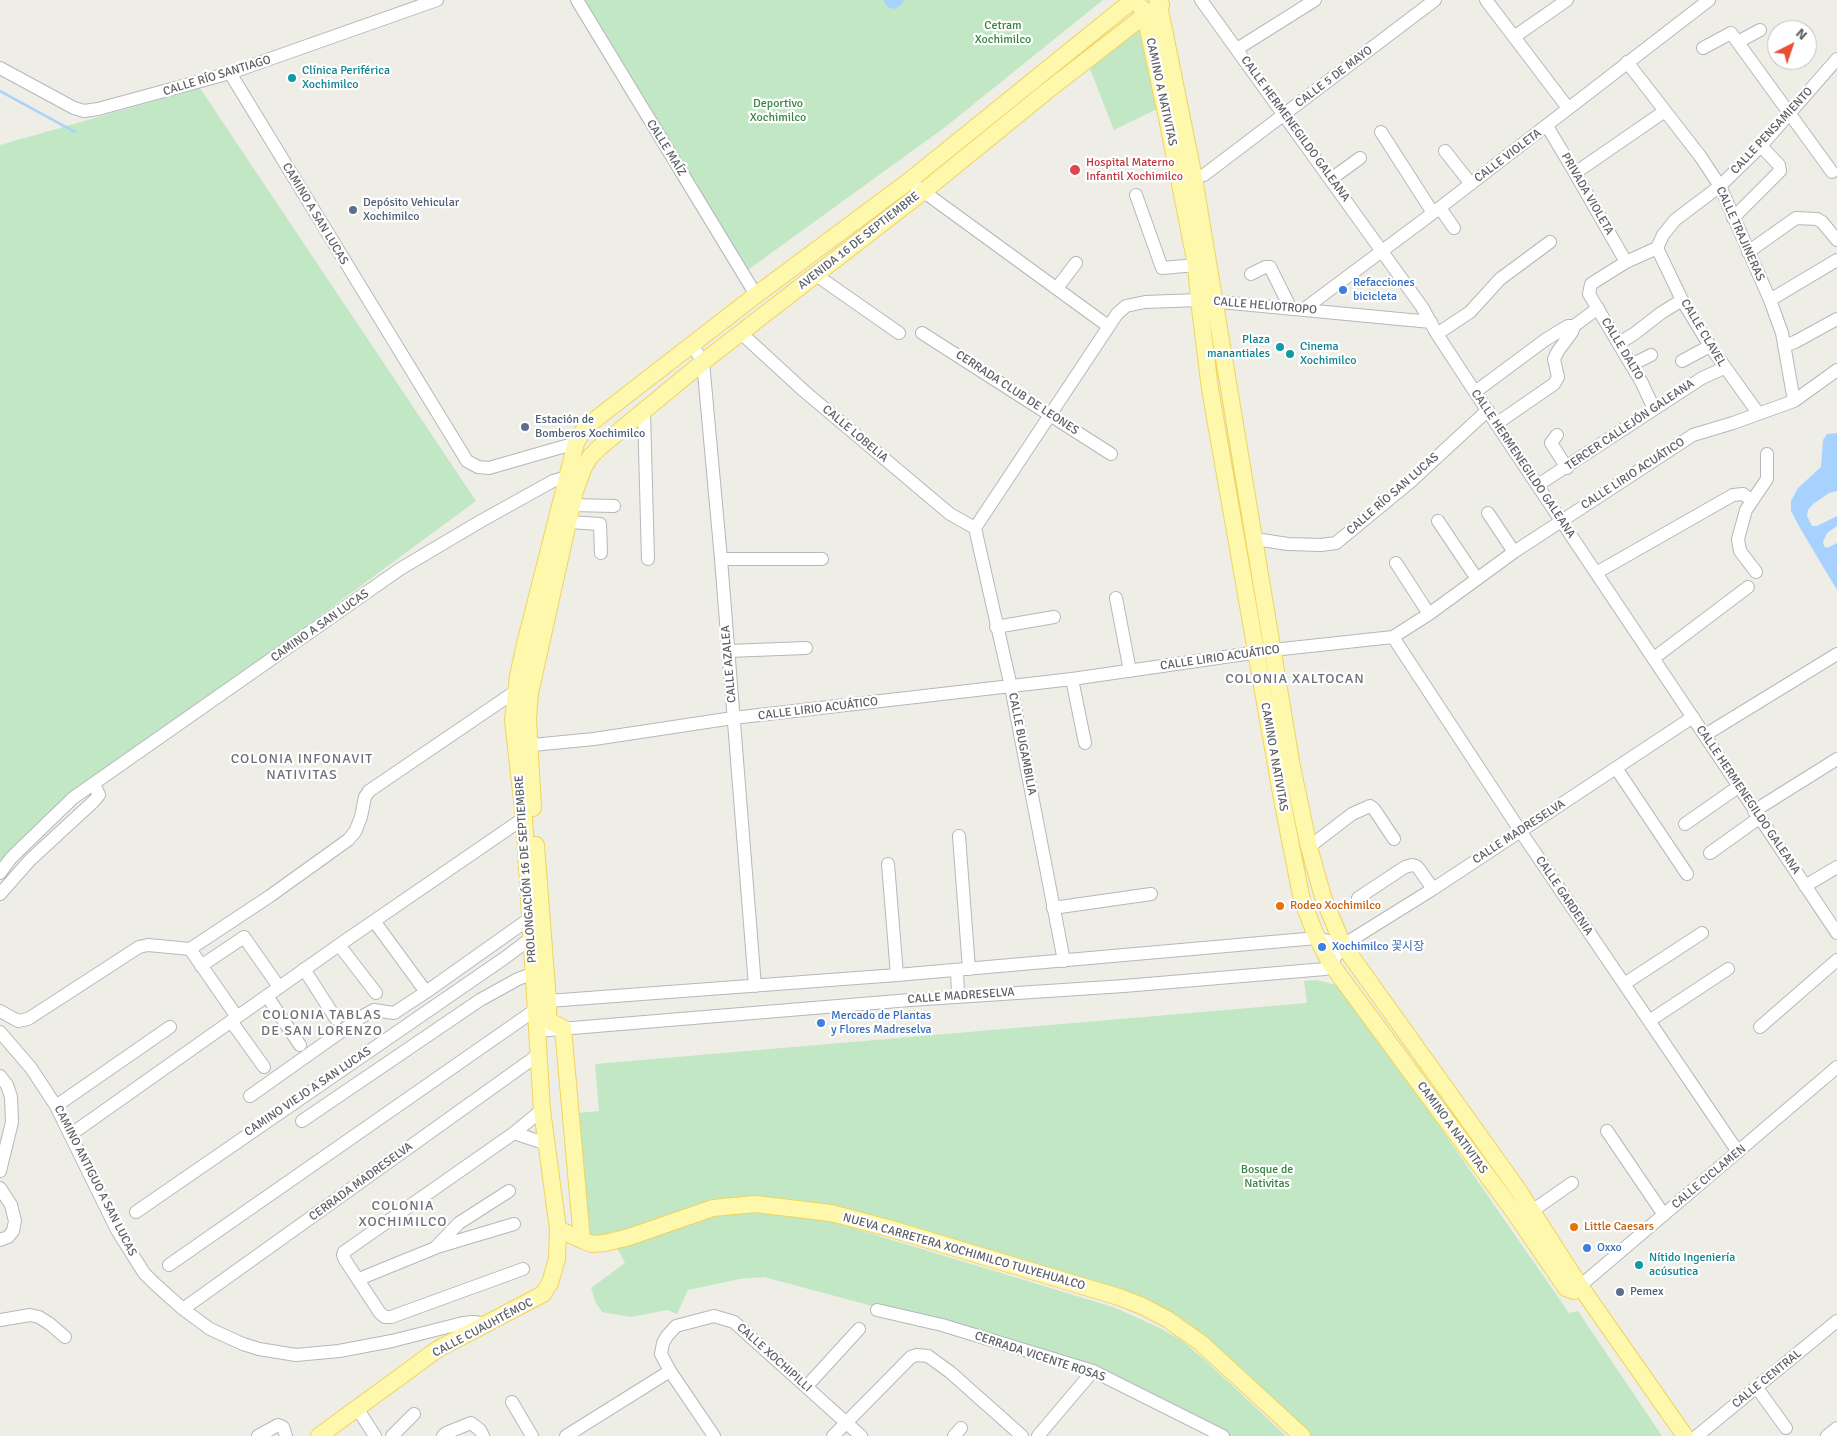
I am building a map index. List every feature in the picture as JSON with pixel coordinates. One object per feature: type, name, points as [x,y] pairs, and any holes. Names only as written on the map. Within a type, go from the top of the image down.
[{"type":"main road","name":"AVENIDA 16 DE SEPTIEMBRE","points":[[571,488],[576,443],[583,431],[592,422],[909,180],[994,123],[1042,85],[1135,0]]},
{"type":"main road","name":"CAMINO A NATIVITAS","points":[[1135,0],[1145,15],[1175,116]]},
{"type":"main road","name":"AVENIDA 16 DE SEPTIEMBRE","points":[[1042,85],[1162,2]]},
{"type":"main road","name":"CAMINO A NATIVITAS","points":[[1162,2],[1175,116],[1207,301],[1255,539],[1292,767],[1309,847],[1323,897],[1343,945],[1532,1212],[1580,1286],[1685,1436]]},
{"type":"main road","name":"AVENIDA 16 DE SEPTIEMBRE","points":[[571,488],[590,457],[600,447],[703,362],[924,191],[994,123]]},
{"type":"main road","name":"CAMINO A NATIVITAS","points":[[1187,179],[1196,265],[1207,301],[1210,389],[1283,805],[1302,900],[1317,938],[1331,964],[1514,1212],[1566,1288],[1574,1291],[1580,1286]]},
{"type":"main road","name":"PROLONGACIÓN 16 DE SEPTIEMBRE","points":[[563,1028],[551,1022],[548,1018],[542,1006],[534,973],[530,938],[522,746],[530,693],[569,522],[571,488]]},
{"type":"main road","name":"PROLONGACIÓN 16 DE SEPTIEMBRE","points":[[558,1229],[542,1110],[536,1031],[542,1006],[522,746],[514,720],[516,691],[531,616],[571,488]]},
{"type":"main road","points":[[563,1028],[582,1240]]},
{"type":"main road","name":"NUEVA CARRETERA XOCHIMILCO TULYEHUALCO","points":[[582,1240],[592,1244],[605,1243],[629,1237],[713,1208],[755,1204],[831,1214],[888,1228],[1119,1297],[1142,1306],[1167,1319],[1201,1343],[1302,1436]]},
{"type":"main road","points":[[558,1229],[582,1240]]},
{"type":"main road","name":"CALLE CUAUHTÉMOC","points":[[319,1436],[438,1349],[543,1294],[550,1283],[557,1259],[558,1229]]},
{"type":"main road","points":[[557,1259],[582,1240]]},
{"type":"street","name":"CALLE RÍO SANTIAGO","points":[[0,68],[74,108],[84,111],[98,110],[230,74],[437,0]]},
{"type":"street","name":"CALLE MAÍZ","points":[[577,0],[756,295]]},
{"type":"street","name":"CALLE HERMENEGILDO GALEANA","points":[[1201,0],[1383,250],[1422,307],[1437,334],[1496,424],[1654,658],[1738,787],[1805,886],[1832,914],[1837,933]]},
{"type":"street","points":[[1236,49],[1315,0]]},
{"type":"street","name":"CALLE 5 DE MAYO","points":[[1187,179],[1204,175],[1436,0]]},
{"type":"street","points":[[1486,0],[1568,108]]},
{"type":"street","points":[[1514,37],[1567,0]]},
{"type":"street","name":"CALLE VIOLETA","points":[[1304,309],[1436,211],[1709,0]]},
{"type":"street","points":[[1704,48],[1760,30]]},
{"type":"street","points":[[1734,38],[1832,172]]},
{"type":"street","name":"CALLE PENSAMIENTO","points":[[1657,248],[1663,235],[1675,220],[1720,186],[1761,146],[1789,114],[1832,73],[1837,60]]},
{"type":"street","name":"CALLE TRAJINERAS","points":[[1627,62],[1700,156],[1720,186],[1770,300],[1782,333],[1794,401]]},
{"type":"street","name":"CAMINO A SAN LUCAS","points":[[230,74],[467,461],[478,467],[489,468],[576,443]]},
{"type":"street","points":[[1575,173],[1665,111]]},
{"type":"street","name":"PRIVADA VIOLETA","points":[[1547,126],[1626,262]]},
{"type":"street","points":[[1381,132],[1436,211],[1454,228]]},
{"type":"street","points":[[1733,218],[1780,171],[1779,165],[1761,146]]},
{"type":"street","points":[[1445,151],[1471,184]]},
{"type":"street","points":[[1331,179],[1360,158]]},
{"type":"street","points":[[909,180],[1108,326]]},
{"type":"street","points":[[1136,195],[1162,268],[1196,265]]},
{"type":"street","points":[[1748,252],[1796,218],[1817,219],[1822,222],[1837,240]]},
{"type":"street","points":[[1437,334],[1470,312],[1500,279],[1550,242]]},
{"type":"street","points":[[1626,262],[1657,248]]},
{"type":"street","name":"CALLE CLAVEL","points":[[1657,248],[1682,300],[1710,346],[1758,413]]},
{"type":"street","points":[[1770,300],[1837,260]]},
{"type":"street","name":"CALLE DALTO","points":[[1626,262],[1591,284],[1589,294],[1631,364],[1654,409]]},
{"type":"street","points":[[1058,288],[1076,263]]},
{"type":"street","points":[[1251,274],[1265,266],[1270,267],[1291,309]]},
{"type":"street","points":[[816,275],[899,333]]},
{"type":"street","points":[[1619,343],[1634,334],[1661,312],[1682,300]]},
{"type":"street","name":"CALLE HELIOTROPO","points":[[975,528],[1108,326],[1126,306],[1145,302],[1207,301],[1430,322]]},
{"type":"street","points":[[1496,424],[1554,384],[1558,377],[1554,359],[1558,351],[1572,332],[1574,326],[1598,308]]},
{"type":"street","points":[[1784,346],[1837,319]]},
{"type":"street","points":[[1475,392],[1559,331],[1568,326],[1574,326]]},
{"type":"street","name":"CALLE LOBELIA","points":[[740,333],[804,391],[950,514],[975,528]]},
{"type":"street","name":"CERRADA CLUB DE LEONES","points":[[922,333],[1050,413],[1111,454]]},
{"type":"street","name":"CALLE AZALEA","points":[[692,345],[703,362],[721,559],[755,986]]},
{"type":"street","points":[[1682,361],[1710,346]]},
{"type":"street","points":[[1631,364],[1651,355]]},
{"type":"street","name":"TERCER CALLEJÓN GALEANA","points":[[1538,486],[1702,378],[1724,368]]},
{"type":"street","name":"CALLE LIRIO ACUÁTICO","points":[[522,746],[594,739],[734,718],[1072,680],[1273,650],[1394,637],[1514,552],[1693,434],[1733,423],[1794,401],[1837,370]]},
{"type":"street","name":"CALLE RÍO SAN LUCAS","points":[[1255,539],[1288,544],[1321,545],[1336,543],[1403,487],[1488,410]]},
{"type":"street","points":[[644,412],[648,559]]},
{"type":"street","points":[[1557,435],[1551,442],[1567,468]]},
{"type":"street","points":[[1756,572],[1740,551],[1738,539],[1746,510],[1767,479],[1767,454]]},
{"type":"street","name":"CAMINO A SAN LUCAS","points":[[0,873],[11,858],[73,798],[400,569],[553,481],[571,488]]},
{"type":"street","points":[[571,488],[614,506]]},
{"type":"street","points":[[1596,573],[1733,495],[1743,494],[1751,500]]},
{"type":"street","points":[[1488,512],[1514,552]]},
{"type":"street","points":[[1438,521],[1477,579]]},
{"type":"street","points":[[569,522],[600,524],[601,553]]},
{"type":"street","name":"CALLE BUGAMBILIA","points":[[975,528],[996,627],[1011,686],[1064,961]]},
{"type":"street","points":[[721,559],[822,560]]},
{"type":"street","points":[[1396,562],[1429,614]]},
{"type":"street","points":[[1654,658],[1748,587]]},
{"type":"street","points":[[1116,598],[1130,671]]},
{"type":"street","points":[[996,627],[1054,617]]},
{"type":"street","name":"CALLE GARDENIA","points":[[1394,637],[1521,832],[1738,1152]]},
{"type":"street","points":[[728,651],[806,648]]},
{"type":"street","points":[[1705,735],[1837,654]]},
{"type":"street","points":[[1072,680],[1085,743]]},
{"type":"street","points":[[0,1011],[18,1021],[28,1020],[139,947],[148,945],[190,950],[348,840],[355,832],[361,817],[365,797],[369,791],[516,691]]},
{"type":"street","name":"CALLE MADRESELVA","points":[[536,1031],[958,996],[1124,986],[1325,969],[1331,964],[1343,945],[1521,832],[1693,717]]},
{"type":"street","points":[[1710,853],[1757,815],[1837,759]]},
{"type":"street","points":[[1616,768],[1687,874]]},
{"type":"street","points":[[0,894],[30,860],[94,801],[99,795],[94,784]]},
{"type":"street","points":[[1685,824],[1738,787]]},
{"type":"street","points":[[1309,847],[1352,814],[1370,806],[1374,809],[1394,840]]},
{"type":"street","points":[[70,1135],[304,969],[524,818]]},
{"type":"street","points":[[958,996],[963,970],[959,836]]},
{"type":"street","points":[[888,864],[897,975]]},
{"type":"street","points":[[1358,898],[1405,867],[1412,865],[1419,869],[1433,889]]},
{"type":"street","points":[[1805,886],[1837,867]]},
{"type":"street","points":[[1053,908],[1151,894]]},
{"type":"street","points":[[250,1096],[363,1016],[374,1010],[394,1013],[529,919]]},
{"type":"street","points":[[374,921],[426,992]]},
{"type":"street","points":[[1624,984],[1702,933]]},
{"type":"street","points":[[202,966],[244,937],[279,987]]},
{"type":"street","name":"CAMINO VIEJO A SAN LUCAS","points":[[136,1212],[202,1168],[236,1141],[506,957],[530,938]]},
{"type":"street","name":"CALLE MADRESELVA","points":[[542,1006],[1317,938],[1343,945]]},
{"type":"street","points":[[339,945],[376,993]]},
{"type":"street","points":[[190,950],[202,966],[264,1066]]},
{"type":"street","points":[[1760,1026],[1837,960]]},
{"type":"street","points":[[304,969],[336,1020]]},
{"type":"street","points":[[1649,1020],[1728,969]]},
{"type":"street","points":[[302,1120],[480,1000],[518,979],[534,973]]},
{"type":"street","points":[[267,996],[300,1045]]},
{"type":"street","points":[[169,1265],[542,1006]]},
{"type":"street","points":[[56,1106],[170,1026]]},
{"type":"street","name":"CAMINO ANTIGUO A SAN LUCAS","points":[[0,1032],[31,1068],[56,1106],[118,1230],[135,1259],[155,1284],[183,1309],[210,1329],[259,1349],[296,1354],[339,1351],[392,1341],[463,1323],[488,1324]]},
{"type":"street","name":"CERRADA MADRESELVA","points":[[183,1309],[538,1055]]},
{"type":"street","name":"CALLE CICLAMEN","points":[[1580,1286],[1837,1068]]},
{"type":"street","points":[[0,1076],[7,1085],[11,1097],[12,1115],[0,1171]]},
{"type":"street","points":[[523,1269],[391,1317],[380,1313],[343,1255],[344,1252],[514,1133],[542,1110]]},
{"type":"street","points":[[1607,1130],[1664,1215]]},
{"type":"street","points":[[514,1133],[547,1144]]},
{"type":"street","points":[[1532,1212],[1572,1183]]},
{"type":"street","points":[[0,1188],[11,1205],[15,1220],[13,1231],[8,1237],[0,1240]]},
{"type":"street","points":[[435,1248],[459,1224],[509,1191]]},
{"type":"street","points":[[359,1279],[435,1248],[514,1224]]},
{"type":"street","name":"CERRADA VICENTE ROSAS","points":[[878,1310],[942,1325],[1093,1371],[1223,1436]]},
{"type":"street","points":[[0,1320],[30,1315],[39,1317],[65,1337]]},
{"type":"street","name":"CALLE XOCHIPILLI","points":[[670,1371],[661,1354],[663,1343],[676,1326],[714,1316],[724,1318],[734,1322],[861,1436]]},
{"type":"street","name":"CALLE CENTRAL","points":[[1697,1436],[1837,1321]]},
{"type":"street","points":[[807,1386],[859,1329]]},
{"type":"street","points":[[833,1436],[911,1358],[917,1355],[928,1356],[950,1372],[1022,1436]]},
{"type":"street","points":[[566,1436],[670,1371],[714,1436]]},
{"type":"street","points":[[1038,1436],[1093,1371]]},
{"type":"street","points":[[1757,1388],[1786,1428]]},
{"type":"street","points":[[512,1402],[532,1436]]},
{"type":"street","points":[[357,1408],[375,1436]]},
{"type":"street","points":[[392,1436],[414,1414]]},
{"type":"street","points":[[443,1436],[471,1423],[480,1430],[483,1436]]},
{"type":"street","points":[[1827,1436],[1837,1428]]},
{"type":"street","points":[[258,1436],[284,1430]]},
{"type":"green space","name":"Deportivo Xochimilco","points":[[583,0],[1103,0],[944,128],[745,272]]},
{"type":"green space","points":[[1142,22],[1157,109],[1114,130],[1090,69]]},
{"type":"green space","points":[[200,88],[476,501],[73,798],[0,868],[0,145]]},
{"type":"green space","name":"Bosque de Nativitas","points":[[1317,980],[1343,987],[1569,1313],[1578,1311],[1662,1436],[1305,1436],[1177,1323],[787,1200],[612,1237],[588,1236],[577,1113],[599,1111],[595,1064],[1307,1003],[1304,981]]},
{"type":"green space","points":[[740,1211],[813,1216],[1113,1307],[1160,1328],[1181,1340],[1286,1436],[1217,1436],[1150,1395],[876,1307],[764,1277],[740,1279],[688,1290],[677,1314],[667,1310],[631,1317],[602,1312],[596,1303],[591,1288],[625,1263],[617,1248],[715,1215]]},
{"type":"water","points":[[883,0],[904,0],[895,9],[888,7]]},
{"type":"water","points":[[1837,433],[1837,491],[1829,493],[1813,504],[1808,510],[1807,516],[1812,526],[1817,526],[1837,516],[1837,526],[1827,533],[1823,542],[1827,548],[1837,543],[1837,590],[1791,511],[1791,501],[1798,488],[1821,467],[1823,440],[1827,434]]},
{"type":"waterway","points":[[0,91],[75,132]]},
{"type":"place","name":"Clínica Periférica Xochimilco","points":[[292,78]]},
{"type":"place","name":"Hospital Materno Infantil Xochimilco","points":[[1075,170]]},
{"type":"place","name":"Depósito Vehicular Xochimilco","points":[[353,210]]},
{"type":"place","name":"Refacciones bicicleta","points":[[1343,290]]},
{"type":"place","name":"Plaza manantiales","points":[[1280,347]]},
{"type":"place","name":"Cinema Xochimilco","points":[[1290,354]]},
{"type":"place","name":"Estación de Bomberos Xochimilco","points":[[525,427]]},
{"type":"place","name":"Rodeo Xochimilco","points":[[1280,906]]},
{"type":"place","name":"Xochimilco 꽃시장","points":[[1322,947]]},
{"type":"place","name":"Mercado de Plantas y Flores Madreselva","points":[[821,1023]]},
{"type":"place","name":"Little Caesars","points":[[1574,1227]]},
{"type":"place","name":"Oxxo","points":[[1587,1248]]},
{"type":"place","name":"Nítido Ingeniería acúsutica","points":[[1639,1265]]},
{"type":"place","name":"Pemex","points":[[1620,1292]]},
{"type":"district","name":"COLONIA XALTOCAN","points":[[1295,679]]},
{"type":"district","name":"COLONIA INFONAVIT NATIVITAS","points":[[302,768]]},
{"type":"district","name":"COLONIA TABLAS DE SAN LORENZO","points":[[322,1024]]},
{"type":"district","name":"COLONIA XOCHIMILCO","points":[[403,1214]]},
{"type":"park label","name":"Cetram Xochimilco","points":[[1003,33]]}]
